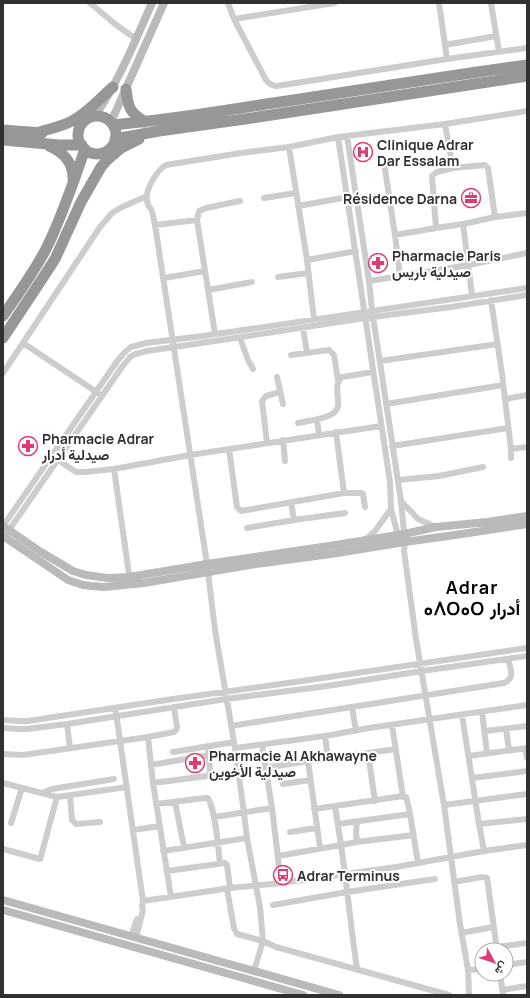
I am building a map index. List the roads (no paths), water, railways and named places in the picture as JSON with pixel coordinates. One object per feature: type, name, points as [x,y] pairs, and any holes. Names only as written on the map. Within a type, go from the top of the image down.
[{"type":"highway","points":[[112,124],[145,122],[527,65]]},
{"type":"highway","points":[[115,139],[159,131],[527,76]]},
{"type":"highway","points":[[38,138],[86,112],[113,87]]},
{"type":"highway","points":[[126,89],[128,105],[138,117],[145,122]]},
{"type":"highway","points":[[95,116],[101,116],[107,118],[112,124],[116,132],[115,139],[112,146],[107,151],[92,153],[84,147],[79,139],[80,127],[86,120],[95,116]]},
{"type":"highway","points":[[3,140],[38,138],[80,127]]},
{"type":"highway","points":[[3,130],[73,146],[84,147]]},
{"type":"highway","points":[[3,338],[55,258],[101,167],[121,148],[131,142],[159,131]]},
{"type":"highway","points":[[38,138],[58,151],[70,162],[73,175],[73,186]]},
{"type":"highway","points":[[3,316],[30,277],[46,249],[73,186],[84,147]]},
{"type":"highway","points":[[82,202],[88,181],[100,153]]},
{"type":"street","points":[[90,3],[136,39]]},
{"type":"street","points":[[95,116],[113,87],[152,3]]},
{"type":"street","points":[[112,124],[164,3]]},
{"type":"street","points":[[228,3],[234,19],[266,80],[274,86],[527,48]]},
{"type":"street","points":[[285,3],[287,10]]},
{"type":"street","points":[[234,19],[335,3]]},
{"type":"street","points":[[439,3],[447,60]]},
{"type":"street","points":[[491,3],[499,52]]},
{"type":"street","points":[[445,45],[496,36]]},
{"type":"street","points":[[254,971],[263,941],[260,907],[247,838],[164,278],[155,225],[147,202],[147,196],[151,184],[157,174],[166,165],[289,147],[338,137],[445,124],[527,111]]},
{"type":"street","points":[[445,124],[453,168]]},
{"type":"street","points":[[348,136],[373,317],[401,501],[401,538]]},
{"type":"street","points":[[338,137],[390,482],[391,509],[404,551],[429,720],[444,805],[461,933],[468,970],[469,995]]},
{"type":"street","points":[[289,147],[307,260],[314,319]]},
{"type":"street","points":[[436,228],[432,176],[437,172],[453,168],[488,166],[496,217]]},
{"type":"street","points":[[385,169],[400,275]]},
{"type":"street","points":[[264,198],[296,194]]},
{"type":"street","points":[[3,373],[108,217],[116,210],[147,196]]},
{"type":"street","points":[[298,206],[348,197]]},
{"type":"street","points":[[215,334],[197,220],[199,211],[206,208],[240,201]]},
{"type":"street","points":[[395,235],[527,213]]},
{"type":"street","points":[[155,225],[197,220]]},
{"type":"street","points":[[463,224],[472,295]]},
{"type":"street","points":[[307,260],[356,251]]},
{"type":"street","points":[[368,281],[527,254]]},
{"type":"street","points":[[164,278],[205,271]]},
{"type":"street","points":[[278,277],[308,273]]},
{"type":"street","points":[[208,290],[252,282]]},
{"type":"street","points":[[4,532],[52,456],[112,368],[126,350],[131,347],[146,343],[527,288]]},
{"type":"street","points":[[4,532],[58,460],[126,362],[135,354],[174,346],[240,338],[527,295]]},
{"type":"street","points":[[491,300],[505,399],[511,458]]},
{"type":"street","points":[[304,328],[307,353]]},
{"type":"street","points":[[240,338],[248,360],[254,369]]},
{"type":"street","points":[[23,343],[102,396]]},
{"type":"street","points":[[380,361],[498,344]]},
{"type":"street","points":[[291,356],[328,350],[332,352],[334,355],[338,380],[338,407],[336,412],[330,416],[298,423]]},
{"type":"street","points":[[112,368],[118,373]]},
{"type":"street","points":[[338,380],[342,377],[373,372]]},
{"type":"street","points":[[277,377],[283,404]]},
{"type":"street","points":[[386,404],[503,384]]},
{"type":"street","points":[[267,443],[262,401],[266,396],[280,392]]},
{"type":"street","points":[[505,399],[527,395]]},
{"type":"street","points":[[317,419],[319,435]]},
{"type":"street","points":[[52,456],[76,472],[85,472],[114,469],[283,440],[381,426]]},
{"type":"street","points":[[392,446],[508,428]]},
{"type":"street","points":[[336,432],[344,493]]},
{"type":"street","points":[[283,440],[286,461]]},
{"type":"street","points":[[511,449],[527,447]]},
{"type":"street","points":[[228,449],[237,507],[241,511],[344,493],[363,494],[365,507]]},
{"type":"street","points":[[398,480],[439,476],[483,467]]},
{"type":"street","points":[[114,469],[130,581]]},
{"type":"street","points":[[401,501],[418,519],[436,527]]},
{"type":"street","points":[[291,502],[294,520]]},
{"type":"street","points":[[364,541],[391,509]]},
{"type":"street","points":[[248,528],[346,513]]},
{"type":"street","points":[[208,568],[401,538],[436,527],[527,516]]},
{"type":"street","points":[[4,532],[59,575],[68,580],[75,583],[92,586],[117,586],[130,581],[144,584],[208,568],[364,541],[462,534],[527,524]]},
{"type":"street","points":[[3,720],[28,721],[527,648]]},
{"type":"street","points":[[3,728],[18,730],[67,724],[226,699],[327,686],[527,656]]},
{"type":"street","points":[[231,726],[504,684],[512,675],[508,659]]},
{"type":"street","points":[[172,752],[208,746],[262,745],[527,705]]},
{"type":"street","points":[[352,707],[356,731]]},
{"type":"street","points":[[115,708],[143,904],[143,910],[134,938]]},
{"type":"street","points":[[3,754],[23,755],[175,732],[177,727],[174,708]]},
{"type":"street","points":[[482,712],[487,753]]},
{"type":"street","points":[[462,715],[484,851]]},
{"type":"street","points":[[67,724],[70,748]]},
{"type":"street","points":[[392,725],[403,796],[407,799],[418,863]]},
{"type":"street","points":[[485,732],[527,726]]},
{"type":"street","points":[[506,729],[509,750]]},
{"type":"street","points":[[325,736],[328,758]]},
{"type":"street","points":[[148,737],[156,804],[171,897]]},
{"type":"street","points":[[262,745],[272,808],[281,882]]},
{"type":"street","points":[[153,783],[208,776],[210,770],[208,746]]},
{"type":"street","points":[[469,756],[526,748],[527,758]]},
{"type":"street","points":[[265,768],[396,749]]},
{"type":"street","points":[[368,753],[375,800]]},
{"type":"street","points":[[151,765],[209,755]]},
{"type":"street","points":[[308,761],[320,848]]},
{"type":"street","points":[[472,778],[527,771]]},
{"type":"street","points":[[42,794],[50,789],[114,779]]},
{"type":"street","points":[[283,784],[310,780]]},
{"type":"street","points":[[97,781],[99,791]]},
{"type":"street","points":[[3,783],[57,797],[127,787]]},
{"type":"street","points":[[11,823],[22,788]]},
{"type":"street","points":[[444,805],[476,802],[527,794]]},
{"type":"street","points":[[70,796],[72,820],[74,824],[100,822]]},
{"type":"street","points":[[314,809],[403,796]]},
{"type":"street","points":[[3,848],[40,858],[57,797]]},
{"type":"street","points":[[156,804],[207,798],[214,817],[220,863]]},
{"type":"street","points":[[175,802],[184,848]]},
{"type":"street","points":[[335,806],[357,969]]},
{"type":"street","points":[[214,817],[272,808]]},
{"type":"street","points":[[338,824],[410,814]]},
{"type":"street","points":[[480,824],[527,819]]},
{"type":"street","points":[[356,822],[357,842]]},
{"type":"street","points":[[133,830],[160,826]]},
{"type":"street","points":[[290,832],[317,828]]},
{"type":"street","points":[[278,856],[357,842],[414,835]]},
{"type":"street","points":[[164,851],[247,838]]},
{"type":"street","points":[[143,904],[171,897],[229,888],[345,874],[527,845]]},
{"type":"street","points":[[167,871],[223,862],[227,865],[235,932],[276,947],[448,995]]},
{"type":"street","points":[[454,882],[482,877],[487,878],[495,942]]},
{"type":"street","points":[[273,905],[435,879]]},
{"type":"street","points":[[3,900],[339,995]]},
{"type":"street","points":[[3,910],[303,995]]},
{"type":"street","points":[[461,933],[494,927]]},
{"type":"street","points":[[514,946],[527,943]]},
{"type":"street","points":[[514,964],[527,962]]},
{"type":"street","points":[[468,970],[474,970]]},
{"type":"street","points":[[501,982],[502,992],[527,986]]},
{"type":"place","name":"Clinique Adrar Dar Essalam","points":[[363,152]]},
{"type":"place","name":"Résidence Darna","points":[[471,198]]},
{"type":"place","name":"Pharmacie Paris صيدلية باريس","points":[[378,263]]},
{"type":"place","name":"Pharmacie Adrar صيدلية أدرار","points":[[28,446]]},
{"type":"place","name":"Pharmacie Al Akhawayne صيدلية الأخوين","points":[[195,763]]},
{"type":"place","name":"Adrar Terminus","points":[[283,875]]},
{"type":"district","name":"Adrar ⴰⴷⵔⴰⵔ أدرار","points":[[472,597]]}]
